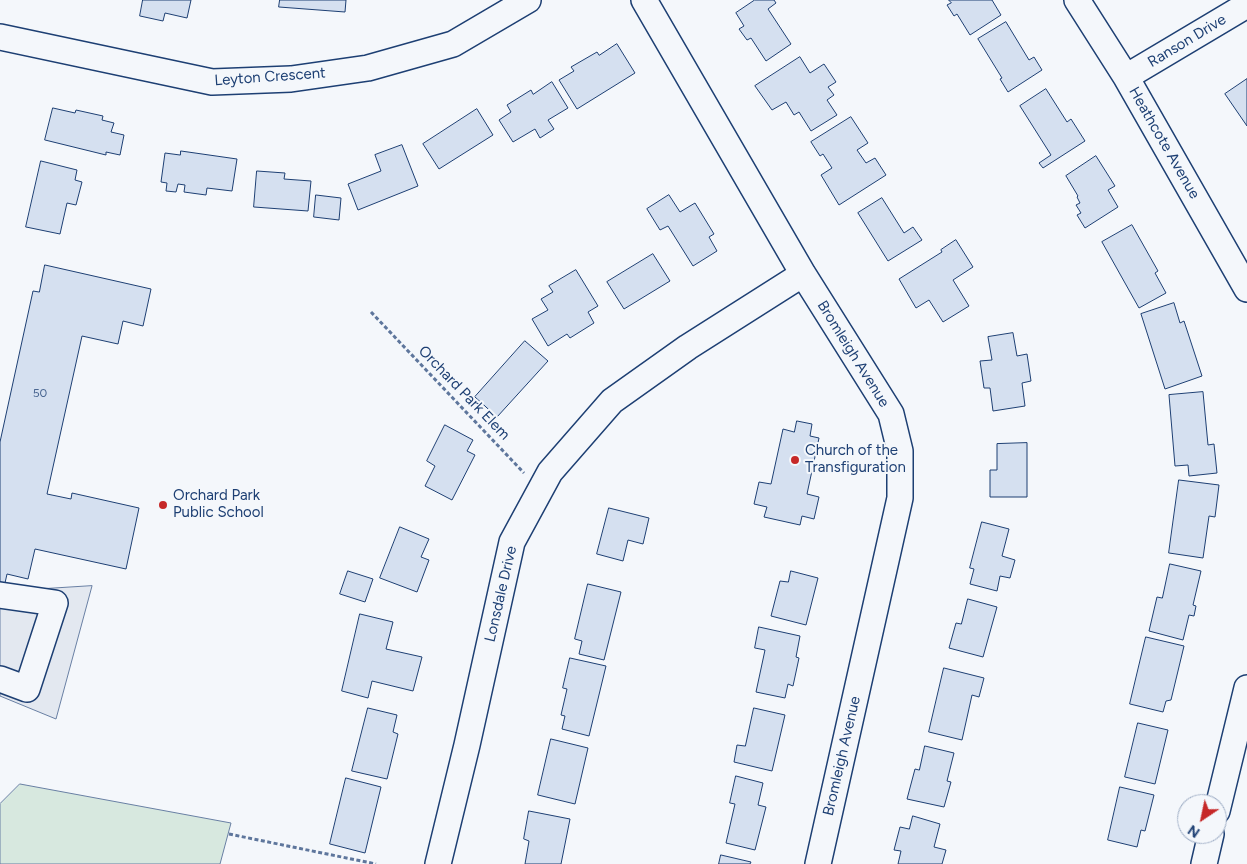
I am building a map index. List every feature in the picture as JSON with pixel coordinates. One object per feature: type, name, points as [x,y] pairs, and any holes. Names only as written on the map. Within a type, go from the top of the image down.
[{"type":"street","name":"Leyton Crescent","points":[[0,37],[212,82],[291,79],[368,68],[453,44],[528,0]]},
{"type":"street","name":"Bromleigh Avenue","points":[[644,0],[803,274],[891,414],[900,451],[900,498],[818,864]]},
{"type":"street","name":"Heathcote Avenue","points":[[1077,0],[1126,77],[1247,289]]},
{"type":"street","name":"Ranson Drive","points":[[1126,77],[1247,5]]},
{"type":"street","name":"Lonsdale Drive","points":[[438,864],[467,745],[512,542],[550,472],[612,401],[688,348],[803,274]]},
{"type":"street","points":[[0,595],[55,603],[27,689],[0,679]]},
{"type":"street","points":[[1221,794],[1246,697]]},
{"type":"street","points":[[1204,864],[1209,844]]},
{"type":"path","name":"Orchard Park Elem","points":[[371,312],[540,491]]},
{"type":"path","points":[[229,834],[376,864]]},
{"type":"shaded area","points":[[92,586],[56,719],[0,696],[0,590]]},
{"type":"shaded area","points":[[20,784],[231,823],[220,864],[0,864],[0,804]]},
{"type":"building","points":[[143,0],[191,0],[187,18],[165,13],[163,21],[140,16]]},
{"type":"building","points":[[280,0],[346,0],[345,12],[279,7]]},
{"type":"building","points":[[755,0],[774,0],[776,3],[768,9],[791,44],[766,61],[751,38],[747,40],[739,29],[744,26],[736,13]]},
{"type":"building","points":[[949,0],[992,0],[1001,15],[970,35],[957,14],[954,16],[947,5],[951,3]]},
{"type":"building","points":[[1006,22],[1029,60],[1034,57],[1042,70],[1008,92],[1000,79],[1002,78],[978,39]]},
{"type":"building","points":[[617,44],[635,73],[577,109],[559,80],[574,71],[571,67],[597,52],[599,55]]},
{"type":"building","points":[[800,57],[810,73],[824,64],[836,82],[828,87],[834,95],[827,100],[837,115],[811,131],[799,112],[794,115],[786,102],[772,110],[755,86]]},
{"type":"building","points":[[1247,79],[1247,126],[1225,94]]},
{"type":"building","points":[[552,82],[568,108],[548,120],[554,129],[540,138],[535,129],[513,142],[499,120],[511,112],[507,105],[531,90],[533,94]]},
{"type":"building","points":[[1046,89],[1067,122],[1071,119],[1085,141],[1043,168],[1039,163],[1051,155],[1020,106]]},
{"type":"building","points":[[53,108],[75,113],[76,110],[103,116],[102,120],[114,123],[111,132],[124,135],[120,155],[106,152],[106,155],[45,140]]},
{"type":"building","points":[[477,109],[493,135],[439,169],[423,144]]},
{"type":"building","points":[[851,117],[868,143],[857,150],[866,163],[875,158],[886,175],[839,205],[821,175],[832,168],[823,154],[820,156],[811,142]]},
{"type":"building","points":[[402,145],[418,186],[358,210],[348,184],[381,171],[375,155]]},
{"type":"building","points":[[181,151],[237,159],[232,191],[207,188],[206,195],[184,192],[185,185],[178,184],[176,192],[166,191],[167,183],[161,182],[165,153],[180,155]]},
{"type":"building","points":[[1096,156],[1115,186],[1108,190],[1118,207],[1085,228],[1077,215],[1081,213],[1076,205],[1080,203],[1078,196],[1066,176]]},
{"type":"building","points":[[41,161],[77,170],[75,180],[82,182],[76,205],[67,203],[60,234],[26,227]]},
{"type":"building","points":[[257,171],[285,173],[284,179],[311,181],[308,211],[254,207]]},
{"type":"building","points":[[316,195],[341,198],[339,220],[314,217]]},
{"type":"building","points":[[669,195],[680,212],[695,203],[714,234],[709,237],[717,251],[693,266],[668,226],[660,230],[647,209]]},
{"type":"building","points":[[882,198],[904,233],[913,227],[922,240],[888,261],[858,213]]},
{"type":"building","points":[[1132,225],[1158,271],[1155,273],[1166,293],[1139,308],[1102,242]]},
{"type":"building","points":[[956,240],[973,267],[953,280],[969,306],[943,322],[929,300],[916,308],[899,279],[942,252],[941,250]]},
{"type":"building","points":[[653,254],[670,281],[624,309],[607,282]]},
{"type":"building","name":"Orchard Park Public School","points":[[45,265],[151,289],[143,326],[123,321],[118,344],[82,336],[47,494],[71,499],[72,493],[139,508],[126,569],[35,549],[28,579],[7,574],[5,583],[0,582],[0,442],[33,291],[39,292]]},
{"type":"building","points":[[576,270],[598,306],[588,312],[594,323],[570,338],[567,334],[548,346],[532,319],[548,310],[541,299],[553,292],[549,286]]},
{"type":"building","points":[[1174,303],[1180,323],[1184,321],[1202,376],[1165,389],[1141,314]]},
{"type":"building","points":[[1013,333],[1017,356],[1027,354],[1031,381],[1022,383],[1025,406],[993,411],[990,388],[984,388],[980,361],[992,360],[988,337]]},
{"type":"building","points":[[525,341],[548,361],[497,417],[475,397]]},
{"type":"building","points":[[1203,392],[1208,445],[1214,444],[1217,473],[1189,476],[1188,465],[1175,466],[1169,395]]},
{"type":"building","name":"Church of the Transfiguration","points":[[797,421],[812,424],[810,436],[819,438],[807,494],[819,497],[814,519],[802,516],[800,525],[764,517],[767,507],[754,504],[759,482],[771,484],[783,429],[794,432]]},
{"type":"building","points":[[445,425],[473,440],[467,451],[475,455],[452,500],[425,486],[435,466],[427,461]]},
{"type":"building","points":[[1027,443],[1027,497],[990,497],[990,470],[997,470],[997,444]]},
{"type":"building","points":[[1179,480],[1219,485],[1215,517],[1209,516],[1203,558],[1169,553]]},
{"type":"building","points":[[609,508],[649,518],[643,544],[628,540],[623,561],[597,554]]},
{"type":"building","points":[[982,522],[1009,529],[1002,556],[1015,560],[1010,578],[1000,576],[997,591],[970,584],[974,569],[970,568]]},
{"type":"building","points":[[400,527],[429,539],[421,557],[429,560],[417,592],[380,578]]},
{"type":"building","points":[[1170,564],[1201,571],[1193,605],[1196,606],[1194,616],[1189,615],[1183,640],[1149,631],[1157,597],[1162,598]]},
{"type":"building","points":[[348,571],[373,579],[365,602],[340,594]]},
{"type":"building","points":[[791,571],[818,578],[806,625],[771,616],[780,581],[788,582]]},
{"type":"building","points":[[588,584],[621,592],[604,660],[579,654],[582,641],[575,639]]},
{"type":"building","points":[[968,599],[997,607],[983,657],[949,648],[956,623],[961,624]]},
{"type":"building","points":[[360,614],[393,622],[386,649],[422,657],[413,691],[372,681],[368,698],[342,691]]},
{"type":"building","points":[[759,627],[800,636],[796,657],[799,658],[793,686],[788,684],[785,698],[756,692],[765,650],[755,648]]},
{"type":"building","points":[[1146,637],[1184,646],[1171,700],[1166,701],[1163,712],[1130,704]]},
{"type":"building","points":[[570,658],[606,666],[589,736],[562,729],[565,716],[561,715],[567,689],[563,688]]},
{"type":"building","points":[[944,668],[984,678],[979,697],[972,695],[962,740],[929,732]]},
{"type":"building","points":[[368,708],[397,715],[393,732],[398,734],[387,779],[352,771]]},
{"type":"building","points":[[754,708],[785,715],[772,771],[734,762],[737,745],[745,746]]},
{"type":"building","points":[[1138,723],[1168,730],[1155,784],[1125,777]]},
{"type":"building","points":[[551,739],[588,748],[575,804],[538,795]]},
{"type":"building","points":[[925,746],[954,753],[947,781],[951,782],[944,807],[907,799],[915,769],[919,770]]},
{"type":"building","points":[[736,776],[763,783],[758,805],[766,807],[755,850],[726,843],[735,804],[730,803]]},
{"type":"building","points":[[346,778],[381,787],[365,853],[330,844]]},
{"type":"building","points":[[1120,787],[1154,795],[1145,831],[1141,830],[1137,847],[1108,840]]},
{"type":"building","points":[[529,811],[570,819],[561,864],[525,864],[529,841],[524,839]]},
{"type":"building","points":[[913,816],[940,824],[934,847],[946,850],[942,864],[898,864],[901,851],[894,850],[900,827],[909,829]]},
{"type":"building","points":[[721,855],[751,862],[750,864],[719,864]]},
{"type":"place","name":"Church of the Transfiguration","points":[[795,460]]},
{"type":"place","name":"Orchard Park Public School","points":[[163,505]]}]
